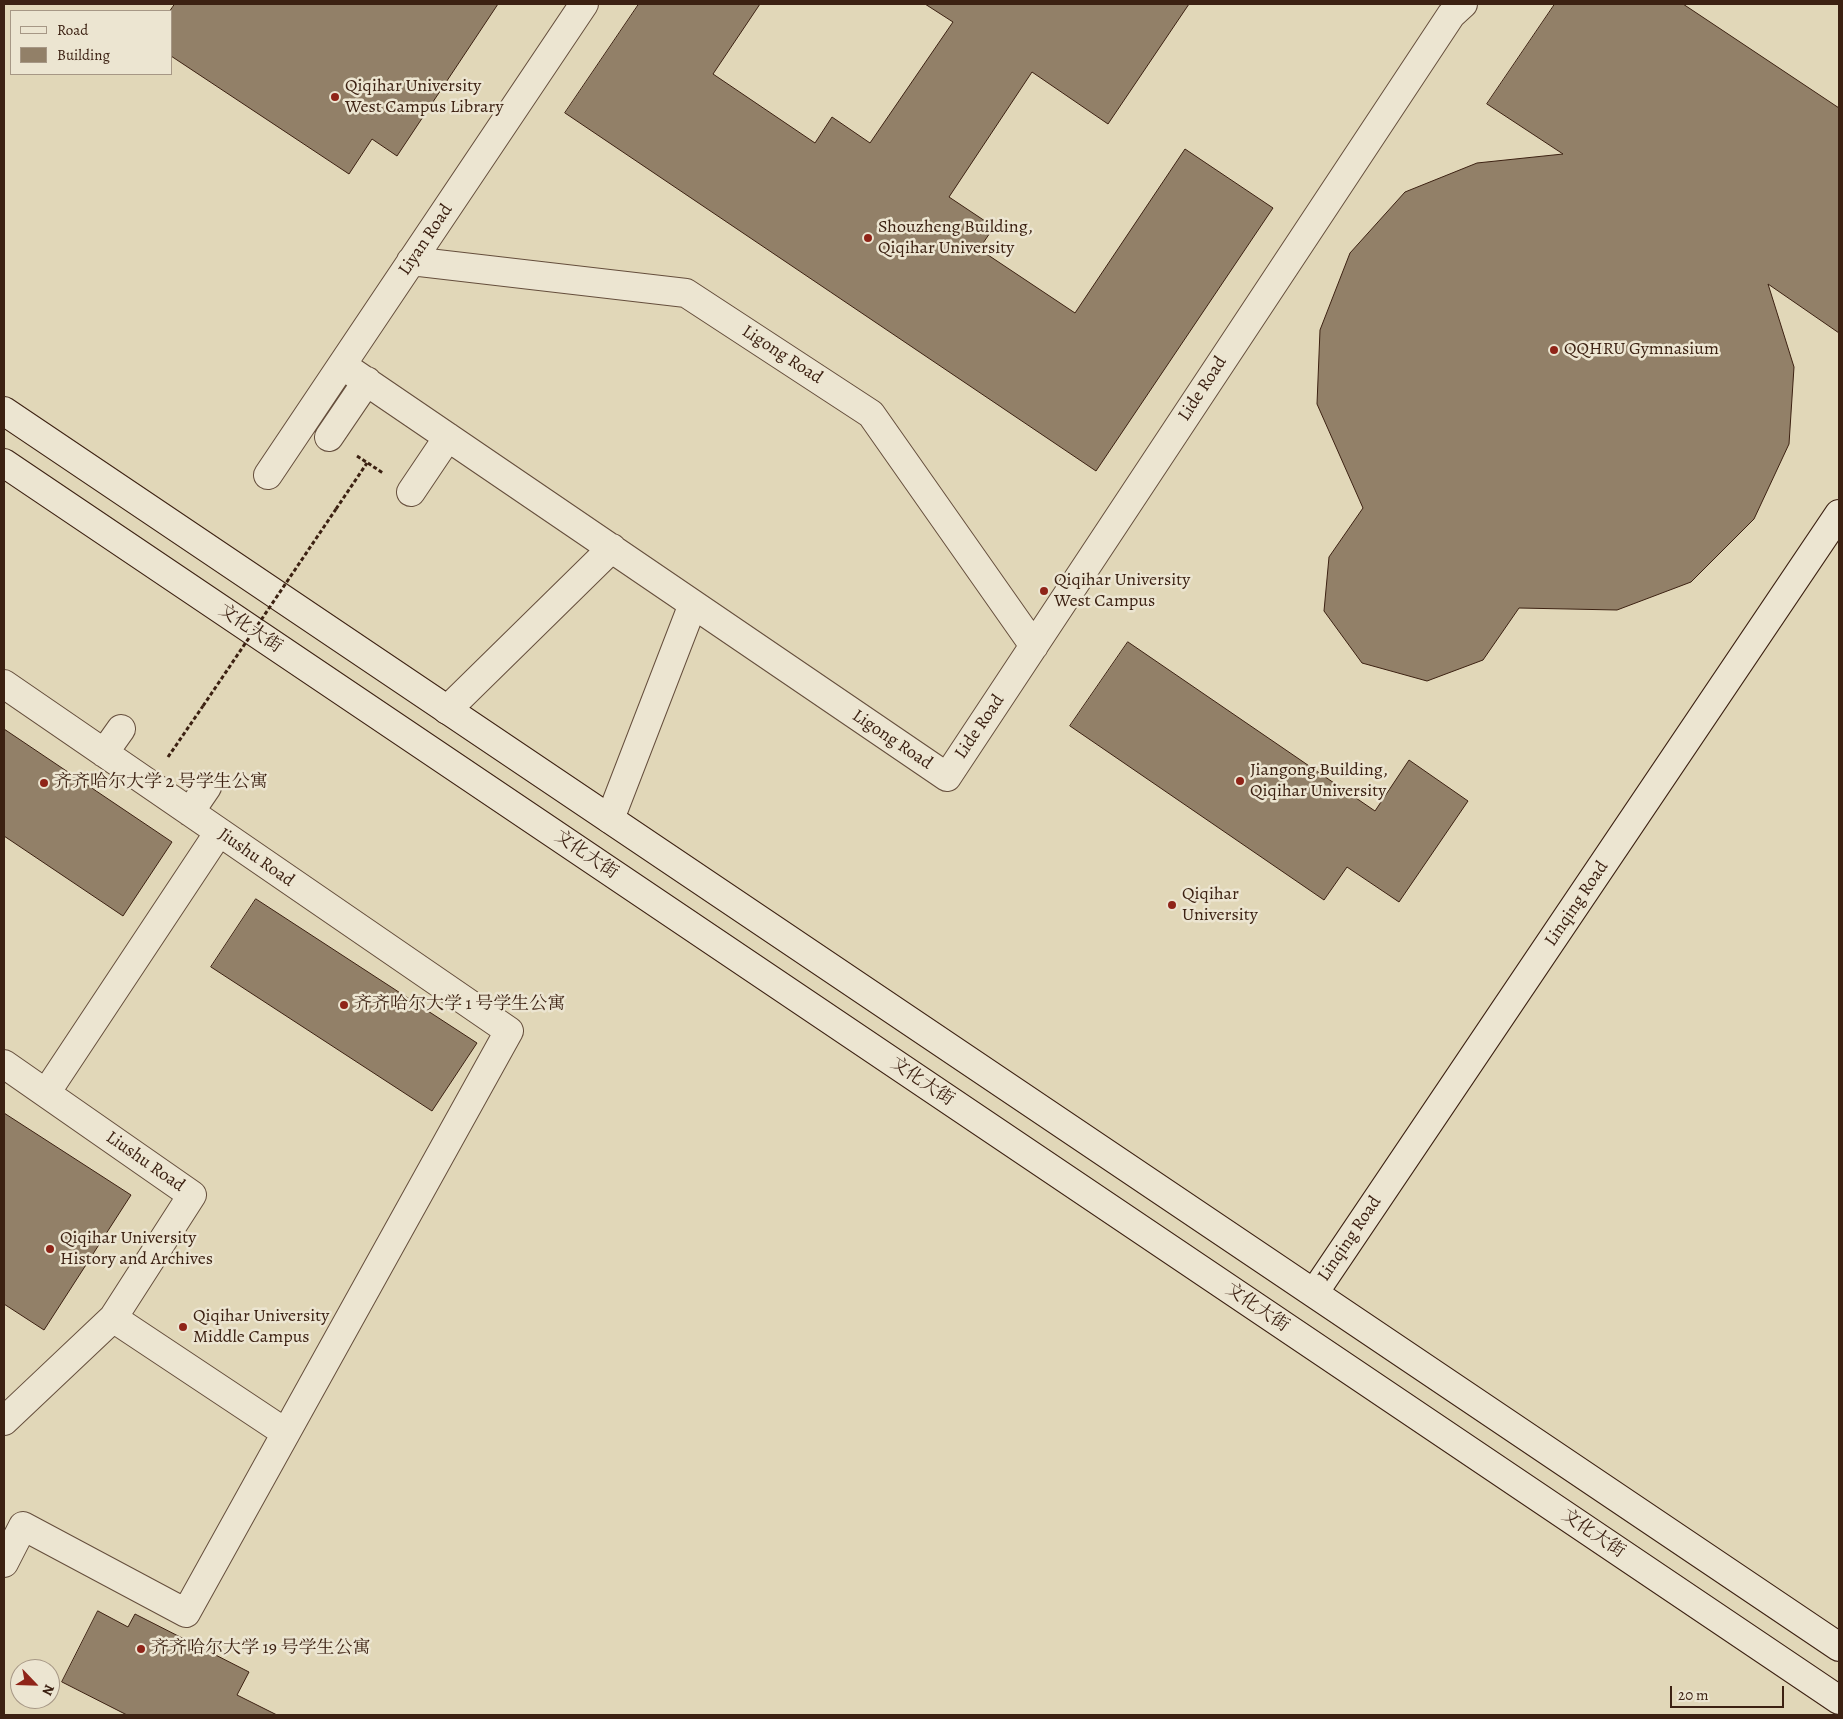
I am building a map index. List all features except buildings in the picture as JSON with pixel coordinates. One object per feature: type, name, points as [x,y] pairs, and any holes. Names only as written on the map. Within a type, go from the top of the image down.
[{"type":"street","name":"Liyan Road","points":[[268,475],[584,4]]},
{"type":"street","name":"Lide Road","points":[[947,777],[1449,7]]},
{"type":"street","name":"Ligong Road","points":[[412,262],[686,293],[871,414],[1034,646]]},
{"type":"street","name":"Ligong Road","points":[[342,365],[947,777]]},
{"type":"street","points":[[329,437],[367,381]]},
{"type":"street","points":[[4,411],[1839,1647]]},
{"type":"street","points":[[411,492],[448,436]]},
{"type":"street","name":"文化大街","points":[[4,463],[1839,1700]]},
{"type":"street","name":"Linqing Road","points":[[1314,1293],[1839,514]]},
{"type":"street","points":[[447,710],[612,548]]},
{"type":"street","points":[[610,819],[693,604]]},
{"type":"street","name":"Jiushu Road","points":[[4,684],[509,1032],[286,1433]]},
{"type":"street","points":[[104,753],[121,729]]},
{"type":"street","points":[[190,812],[207,787]]},
{"type":"street","points":[[46,1093],[219,832]]},
{"type":"street","name":"Liushu Road","points":[[4,1064],[192,1195],[113,1318]]},
{"type":"street","points":[[4,1421],[113,1318],[286,1433],[186,1613],[23,1526],[4,1563]]},
{"type":"path","points":[[329,437],[411,492]]},
{"type":"path","points":[[167,760],[367,463]]},
{"type":"place","name":"Qiqihar University West Campus Library","points":[[335,97]]},
{"type":"place","name":"Shouzheng Building, Qiqihar University","points":[[868,238]]},
{"type":"place","name":"QQHRU Gymnasium","points":[[1554,350]]},
{"type":"place","name":"Qiqihar University West Campus","points":[[1044,591]]},
{"type":"place","name":"Jiangong Building, Qiqihar University","points":[[1240,781]]},
{"type":"place","name":"齐齐哈尔大学 2 号学生公寓","points":[[44,783]]},
{"type":"place","name":"Qiqihar University","points":[[1172,905]]},
{"type":"place","name":"齐齐哈尔大学 1 号学生公寓","points":[[344,1005]]},
{"type":"place","name":"Qiqihar University History and Archives","points":[[50,1249]]},
{"type":"place","name":"Qiqihar University Middle Campus","points":[[183,1327]]},
{"type":"place","name":"齐齐哈尔大学 19 号学生公寓","points":[[141,1649]]}]
